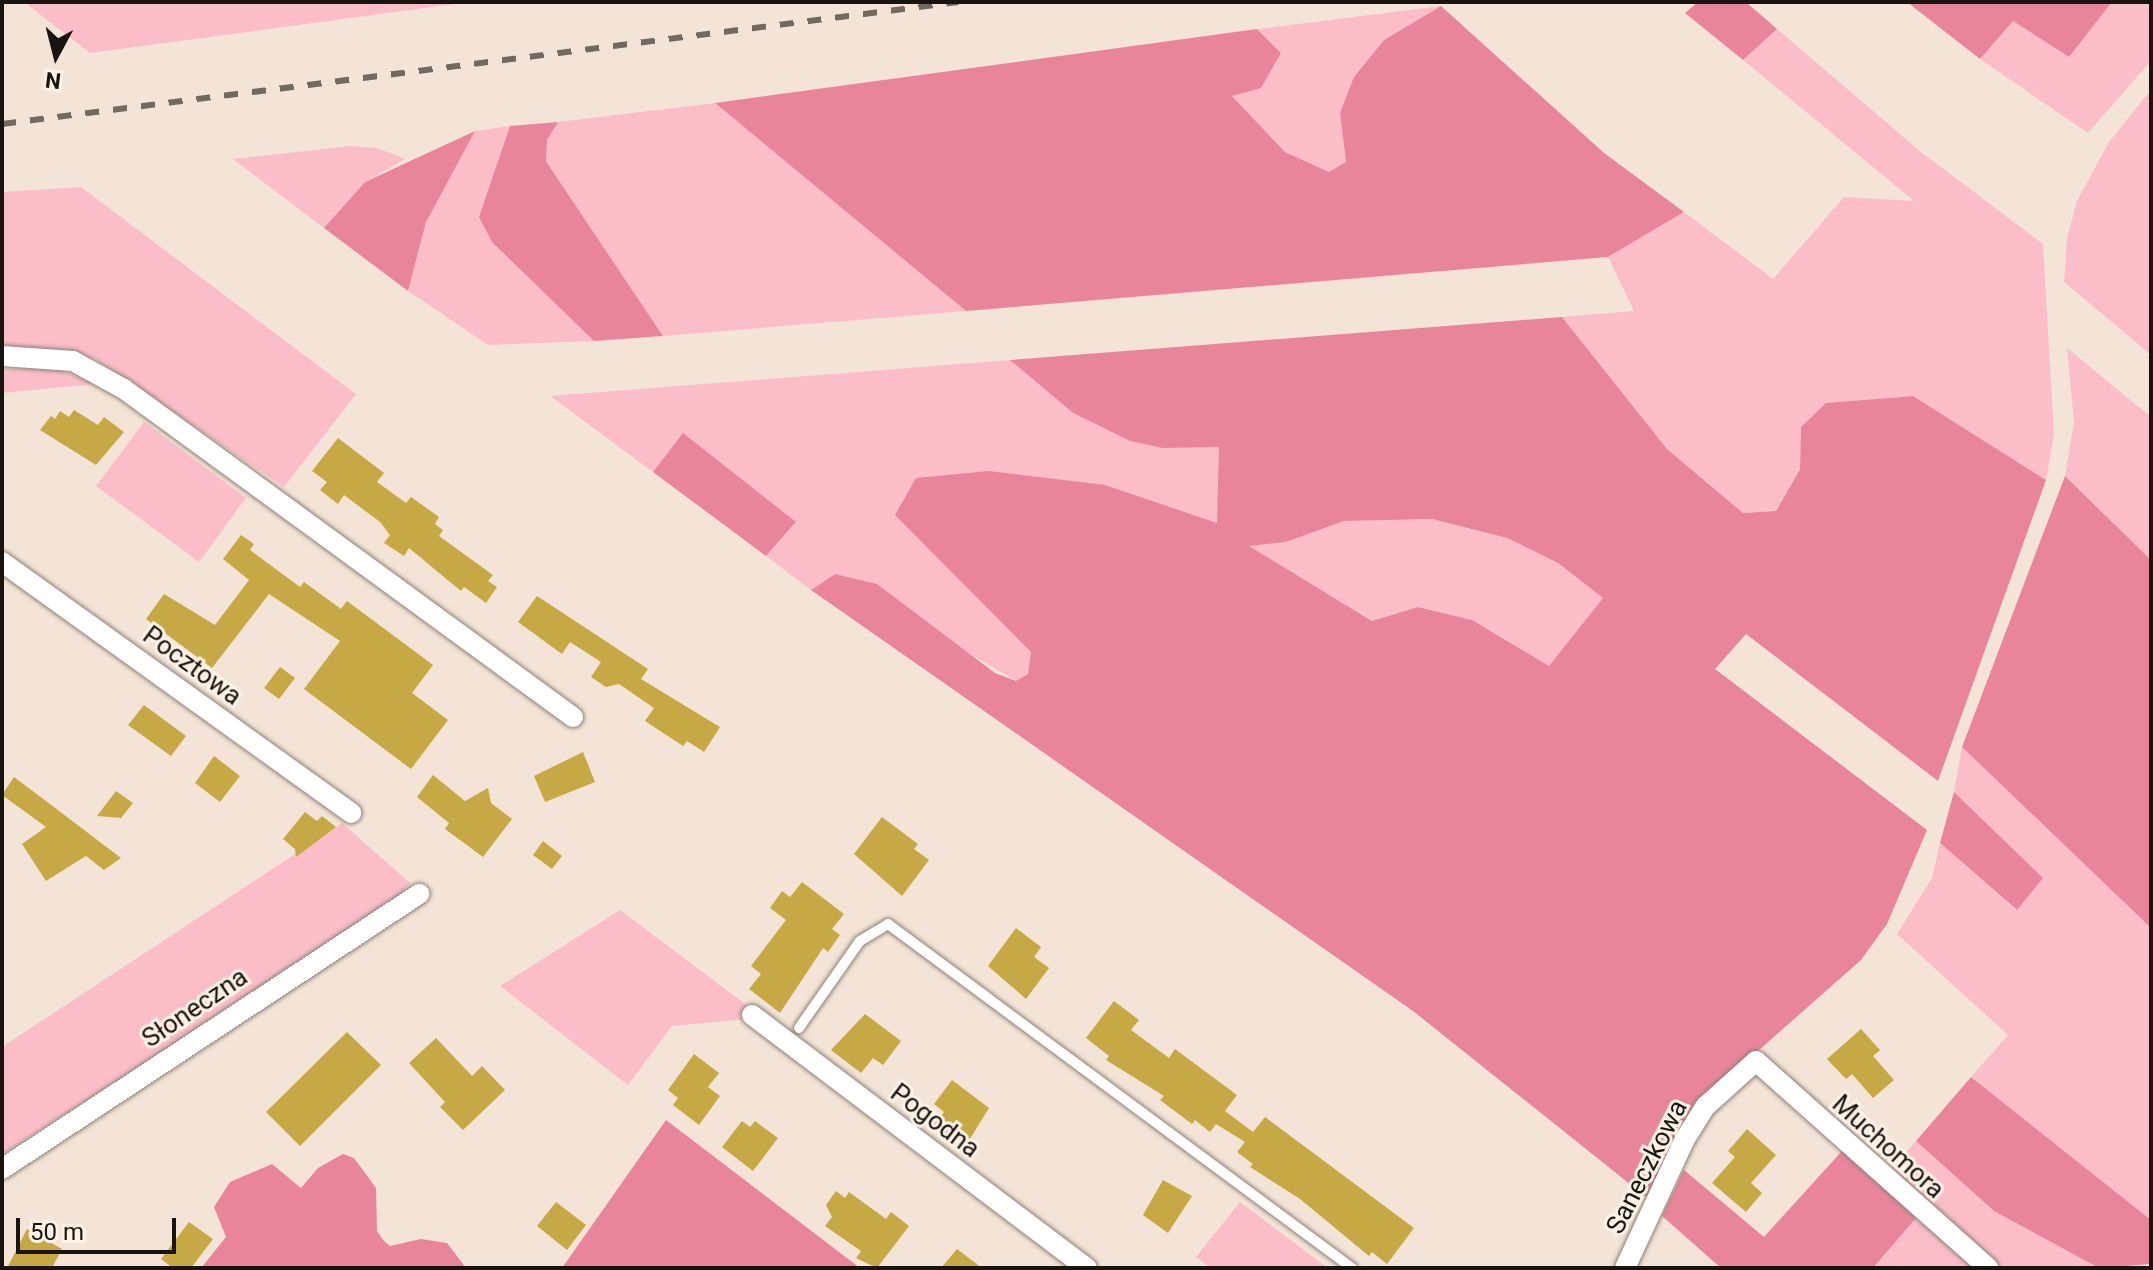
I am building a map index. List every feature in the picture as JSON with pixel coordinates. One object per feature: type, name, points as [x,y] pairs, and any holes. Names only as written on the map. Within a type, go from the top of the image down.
[{"type":"street","points":[[2,356],[73,361],[124,389],[573,717]]},
{"type":"street","name":"Pocztowa","points":[[2,562],[351,813]]},
{"type":"street","name":"Słoneczna","points":[[2,1169],[419,894]]},
{"type":"street","name":"Pogodna","points":[[752,1015],[1087,1268]]},
{"type":"street","name":"Saneczkowa","points":[[1625,1268],[1692,1128],[1706,1106],[1756,1061]]},
{"type":"street","name":"Muchomora","points":[[1756,1061],[1988,1268]]},
{"type":"lane","points":[[799,1028],[860,941],[888,924],[1352,1268]]},
{"type":"shaded area","points":[[24,2],[469,2],[90,53]]},
{"type":"shaded area","points":[[1698,2],[1746,2],[1777,29],[1743,60],[1685,13]]},
{"type":"shaded area","points":[[1907,2],[2112,2],[2069,57],[2013,21],[1980,59]]},
{"type":"shaded area","points":[[2112,2],[2151,2],[2151,61],[2088,133],[1980,59],[2013,21],[2069,57]]},
{"type":"shaded area","points":[[1441,6],[1384,40],[1340,113],[1346,162],[1329,172],[1285,152],[1231,95],[1261,88],[1281,53],[1257,29]]},
{"type":"shaded area","points":[[1441,6],[1604,153],[1684,212],[1608,257],[966,311],[715,103],[1257,29],[1281,53],[1261,88],[1232,96],[1285,152],[1329,172],[1346,162],[1340,113],[1354,77],[1384,40]]},
{"type":"shaded area","points":[[1777,29],[1921,152],[2043,244],[2054,434],[2046,480],[1913,396],[1826,403],[1801,427],[1800,468],[1776,511],[1743,513],[1667,449],[1562,317],[1634,311],[1608,257],[1684,212],[1773,279],[1844,197],[1914,201],[1743,60]]},
{"type":"shaded area","points":[[2151,90],[2151,355],[2064,282],[2067,238],[2077,201],[2109,142]]},
{"type":"shaded area","points":[[715,103],[966,311],[663,336],[546,160],[547,140],[558,122]]},
{"type":"shaded area","points":[[558,122],[547,140],[546,161],[663,336],[594,341],[492,242],[479,217],[510,126]]},
{"type":"shaded area","points":[[510,126],[480,217],[594,341],[488,345],[408,291],[426,222],[448,174],[475,131]]},
{"type":"shaded area","points":[[475,131],[426,222],[408,291],[324,228],[365,182]]},
{"type":"shaded area","points":[[351,146],[377,148],[405,159],[365,182],[324,228],[233,159]]},
{"type":"shaded area","points":[[81,187],[356,394],[284,487],[94,358],[2,348],[2,192]]},
{"type":"shaded area","points":[[1562,317],[1667,449],[1743,513],[1776,511],[1800,469],[1801,427],[1826,403],[1913,396],[2046,480],[1938,781],[1746,634],[1715,669],[1927,830],[1887,924],[1861,960],[1690,1111],[1651,1201],[1413,1011],[811,590],[835,574],[877,584],[995,673],[1016,681],[1028,674],[1031,652],[895,515],[916,478],[989,471],[1105,485],[1217,523],[1219,447],[1162,448],[1130,441],[1073,413],[1010,360]],"holes":[[[1432,519],[1507,538],[1558,563],[1603,598],[1549,666],[1472,620],[1418,607],[1372,621],[1249,546],[1286,542],[1344,521]]]},
{"type":"shaded area","points":[[2067,348],[2151,417],[2151,560],[2065,476],[2074,422]]},
{"type":"shaded area","points":[[1010,360],[1073,413],[1130,441],[1162,448],[1220,446],[1217,524],[1105,485],[896,515],[1031,652],[1029,674],[1016,681],[835,574],[811,590],[766,556],[796,523],[684,434],[653,472],[550,396]]},
{"type":"shaded area","points":[[55,368],[95,384],[2,393],[2,370]]},
{"type":"shaded area","points":[[144,422],[246,498],[199,562],[96,486]]},
{"type":"shaded area","points":[[683,433],[796,522],[766,556],[653,472]]},
{"type":"shaded area","points":[[2065,476],[2151,560],[2151,928],[1962,747]]},
{"type":"shaded area","points":[[1432,519],[1507,538],[1558,563],[1603,598],[1549,667],[1472,620],[1418,607],[1373,621],[1248,546],[1286,542],[1344,521]]},
{"type":"shaded area","points":[[1962,747],[2151,928],[2151,1220],[1971,1077],[2008,1035],[1897,934],[1932,878],[1940,843],[2016,910],[2043,878],[1954,792]]},
{"type":"shaded area","points":[[1954,792],[2043,878],[2017,910],[1940,843]]},
{"type":"shaded area","points":[[342,823],[410,883],[392,905],[2,1154],[2,1047]]},
{"type":"shaded area","points":[[620,910],[749,1007],[747,1019],[672,1026],[628,1085],[500,986]]},
{"type":"shaded area","points":[[1971,1077],[2151,1220],[2151,1264],[2099,1268],[1994,1211],[1916,1141]]},
{"type":"shaded area","points":[[666,1120],[860,1268],[562,1268]]},
{"type":"shaded area","points":[[1916,1141],[1994,1211],[2099,1268],[2000,1268],[1888,1172]]},
{"type":"shaded area","points":[[1842,1151],[1916,1218],[1873,1268],[1721,1268],[1662,1216],[1684,1170],[1764,1237]]},
{"type":"shaded area","points":[[343,1154],[354,1158],[376,1188],[377,1231],[383,1240],[390,1246],[421,1239],[447,1243],[466,1268],[201,1268],[226,1237],[214,1207],[230,1182],[272,1164],[301,1188],[318,1168]]},
{"type":"shaded area","points":[[1240,1202],[1328,1268],[1210,1268],[1196,1257]]},
{"type":"shaded area","points":[[1916,1218],[1976,1268],[1873,1268]]},
{"type":"building","points":[[74,410],[98,425],[104,417],[124,432],[96,465],[40,430],[51,416],[55,419],[60,411],[69,417]]},
{"type":"building","points":[[338,438],[384,473],[377,482],[406,503],[411,497],[439,517],[435,524],[443,530],[439,536],[493,575],[488,581],[497,587],[486,603],[464,587],[461,591],[409,548],[404,556],[384,543],[390,535],[380,522],[344,495],[338,504],[320,490],[327,482],[312,471]]},
{"type":"building","points":[[241,535],[254,544],[250,550],[300,587],[304,582],[341,609],[347,601],[433,665],[412,693],[448,720],[411,769],[304,689],[340,641],[269,594],[212,668],[146,619],[164,594],[215,625],[249,580],[223,559]]},
{"type":"building","points":[[537,596],[648,669],[641,679],[720,727],[704,752],[687,741],[683,746],[645,721],[654,708],[619,684],[606,687],[591,677],[601,662],[570,642],[562,654],[518,622]]},
{"type":"building","points":[[280,667],[295,678],[279,699],[264,688]]},
{"type":"building","points":[[144,705],[186,736],[171,756],[128,725]]},
{"type":"building","points":[[583,752],[595,782],[545,802],[534,776]]},
{"type":"building","points":[[214,756],[240,776],[220,802],[195,783]]},
{"type":"building","points":[[433,775],[465,801],[488,788],[491,803],[512,819],[483,857],[445,829],[449,823],[417,797]]},
{"type":"building","points":[[14,777],[121,858],[104,870],[86,856],[46,881],[22,844],[46,827],[2,795]]},
{"type":"building","points":[[116,791],[133,803],[121,818],[97,816]]},
{"type":"building","points":[[305,812],[317,821],[322,816],[336,827],[296,857],[295,849],[283,839]]},
{"type":"building","points":[[882,817],[918,844],[914,849],[929,860],[902,896],[854,854]]},
{"type":"building","points":[[543,841],[562,856],[552,869],[533,855]]},
{"type":"building","points":[[802,882],[844,914],[832,929],[840,935],[828,952],[823,948],[780,1013],[749,989],[761,974],[751,966],[786,920],[770,908],[782,891],[790,897]]},
{"type":"building","points":[[1016,928],[1041,947],[1034,957],[1049,968],[1026,999],[988,966]]},
{"type":"building","points":[[1114,1001],[1139,1020],[1131,1030],[1169,1058],[1175,1049],[1237,1095],[1225,1111],[1253,1132],[1265,1117],[1414,1228],[1387,1264],[1372,1252],[1369,1256],[1300,1199],[1250,1167],[1253,1164],[1237,1152],[1245,1142],[1216,1124],[1210,1132],[1195,1120],[1192,1124],[1160,1100],[1164,1096],[1106,1060],[1109,1056],[1086,1038]]},
{"type":"building","points":[[865,1014],[901,1041],[883,1065],[873,1058],[861,1073],[831,1050]]},
{"type":"building","points":[[1861,1029],[1880,1050],[1873,1056],[1894,1080],[1873,1098],[1852,1074],[1846,1079],[1827,1059]]},
{"type":"building","points":[[347,1032],[381,1065],[300,1146],[266,1112]]},
{"type":"building","points":[[436,1038],[472,1076],[482,1066],[505,1090],[463,1130],[440,1107],[445,1102],[409,1063]]},
{"type":"building","points":[[694,1054],[719,1073],[708,1087],[720,1096],[699,1125],[673,1105],[678,1098],[668,1090]]},
{"type":"building","points":[[952,1080],[989,1108],[963,1150],[932,1127],[944,1112],[934,1104]]},
{"type":"building","points":[[742,1121],[750,1127],[755,1121],[778,1138],[753,1171],[722,1147]]},
{"type":"building","points":[[1747,1129],[1776,1155],[1751,1183],[1762,1193],[1746,1212],[1712,1183],[1735,1157],[1728,1151]]},
{"type":"building","points":[[1163,1180],[1192,1196],[1168,1233],[1143,1215]]},
{"type":"building","points":[[836,1191],[845,1198],[849,1192],[886,1219],[891,1212],[909,1226],[877,1268],[856,1258],[861,1251],[825,1226],[832,1217],[826,1205]]},
{"type":"building","points":[[556,1202],[586,1225],[567,1250],[537,1226]]},
{"type":"building","points":[[189,1222],[213,1239],[191,1268],[173,1268],[161,1259]]},
{"type":"building","points":[[27,1229],[62,1249],[52,1268],[7,1268]]},
{"type":"building","points":[[957,1249],[982,1268],[941,1268]]},
{"type":"railway","points":[[2,124],[958,2]]}]
